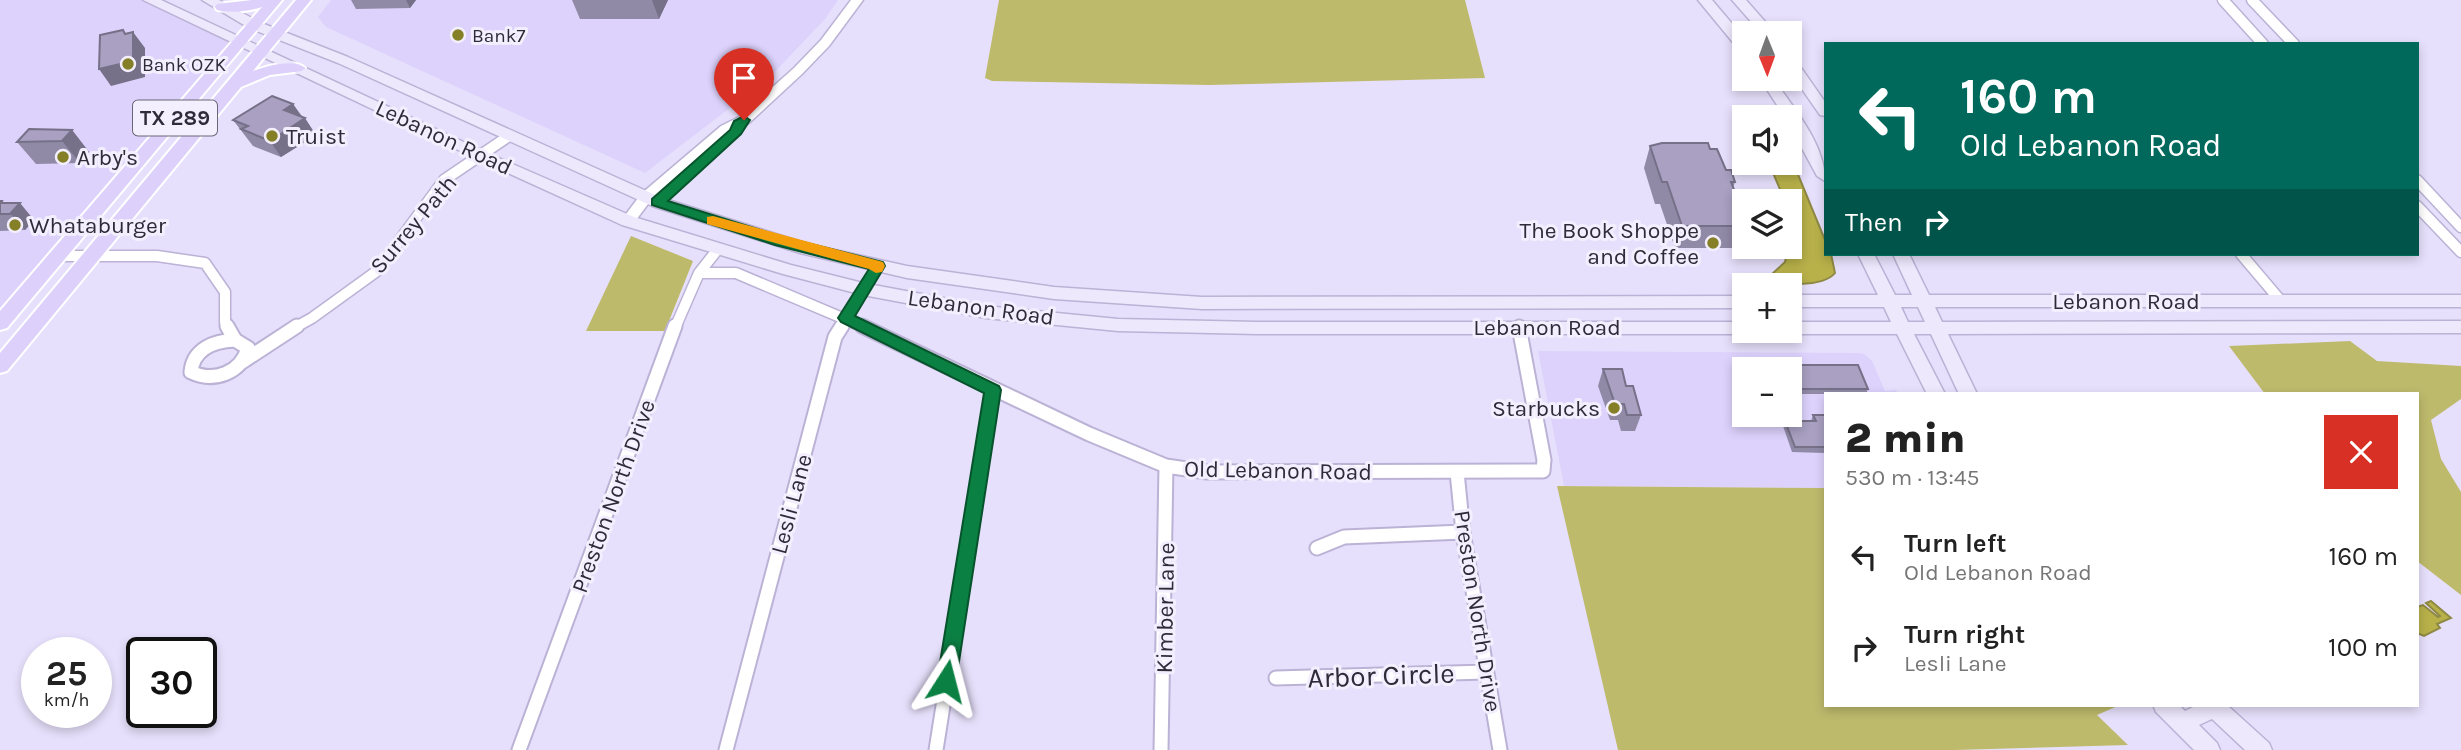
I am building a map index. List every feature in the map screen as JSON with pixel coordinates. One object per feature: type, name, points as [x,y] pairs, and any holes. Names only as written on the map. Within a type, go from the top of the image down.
[{"type":"main road","name":"Lebanon Road","points":[[150,0],[480,155],[628,221],[863,289],[986,312],[1118,325],[1257,328],[1732,328]]},
{"type":"main road","points":[[215,4],[247,7],[265,0]]},
{"type":"main road","name":"TX 289","points":[[0,323],[275,0]]},
{"type":"main road","name":"TX 289","points":[[0,366],[304,0]]},
{"type":"main road","points":[[1705,0],[1732,32]]},
{"type":"main road","points":[[1739,0],[1757,21]]},
{"type":"main road","name":"Lebanon Road","points":[[215,4],[254,25],[651,200],[780,241],[878,266],[967,282],[1054,293],[1153,301],[1514,304],[1732,302]]},
{"type":"main road","points":[[233,86],[267,71],[297,68]]},
{"type":"main road","points":[[1802,79],[1824,111]]},
{"type":"main road","points":[[1775,91],[1806,139],[1824,174]]},
{"type":"main road","points":[[1867,256],[1935,392]]},
{"type":"main road","points":[[1902,256],[1967,392]]},
{"type":"main road","points":[[2280,300],[2302,328]]},
{"type":"main road","name":"Lebanon Road","points":[[1802,301],[2461,301]]},
{"type":"main road","points":[[1514,304],[1519,327]]},
{"type":"main road","name":"Lebanon Road","points":[[1802,328],[2461,327]]},
{"type":"main road","points":[[2166,707],[2209,750]]},
{"type":"main road","points":[[2181,723],[2212,707],[2260,750]]},
{"type":"street","points":[[628,221],[736,131],[739,124],[825,43],[857,0]]},
{"type":"street","points":[[2223,0],[2261,42]]},
{"type":"street","points":[[2252,0],[2292,42]]},
{"type":"street","name":"Surrey Path","points":[[225,322],[190,364],[191,372],[197,377],[222,375],[282,334],[312,318],[377,271],[444,180],[509,136]]},
{"type":"street","points":[[2419,182],[2461,228]]},
{"type":"street","points":[[2419,208],[2461,252]]},
{"type":"street","name":"Preston North Drive","points":[[519,750],[674,329],[699,273],[718,249]]},
{"type":"street","points":[[58,256],[182,258],[205,263],[225,292],[225,322],[247,355],[242,362]]},
{"type":"street","points":[[2243,256],[2280,300]]},
{"type":"street","name":"Lesli Lane","points":[[726,750],[835,337],[878,266]]},
{"type":"street","name":"Old Lebanon Road","points":[[699,273],[736,273],[846,318],[993,390],[1167,466],[1207,472],[1252,474],[1543,471],[1544,460],[1519,327]]},
{"type":"street","name":"Surrey Path","points":[[206,347],[282,334]]},
{"type":"street","points":[[936,750],[993,390]]},
{"type":"street","name":"Kimber Lane","points":[[1161,750],[1167,466]]},
{"type":"street","name":"Preston North Drive","points":[[1457,472],[1463,531],[1500,750]]},
{"type":"street","points":[[1317,548],[1344,537],[1463,531]]},
{"type":"street","name":"Arbor Circle","points":[[1276,678],[1486,672]]},
{"type":"shaded area","points":[[0,0],[144,0],[240,42],[0,314]]},
{"type":"shaded area","points":[[331,0],[838,0],[825,19],[769,78],[645,173],[326,27],[318,17]]},
{"type":"shaded area","points":[[999,0],[1465,0],[1485,78],[1209,85],[992,81],[985,78]]},
{"type":"shaded area","points":[[1774,175],[1798,175],[1824,238],[1824,256],[1831,256],[1835,273],[1830,278],[1803,284],[1802,273],[1773,273],[1786,259],[1802,259],[1802,189],[1780,189]]},
{"type":"shaded area","points":[[631,236],[693,261],[665,331],[586,331]]},
{"type":"shaded area","points":[[2350,341],[2377,361],[2461,366],[2461,399],[2431,420],[2441,459],[2461,492],[2461,595],[2419,563],[2419,392],[2264,392],[2229,346]]},
{"type":"shaded area","points":[[1538,351],[1857,353],[1864,354],[1872,361],[1885,391],[1897,392],[1824,392],[1824,488],[1564,486]]},
{"type":"shaded area","points":[[1557,486],[1824,488],[1824,707],[2115,707],[2097,715],[2128,745],[1955,750],[1618,750]]},
{"type":"shaded area","points":[[2431,601],[2451,618],[2437,624],[2440,628],[2424,636],[2419,634],[2419,606],[2423,605],[2440,616],[2426,603]]},
{"type":"building","points":[[123,30],[125,34],[133,32],[133,61],[99,69],[100,35]]},
{"type":"building","points":[[272,96],[293,104],[284,110],[305,118],[270,141],[241,129],[248,126],[233,120]]},
{"type":"building","points":[[29,129],[72,130],[62,141],[17,142]]},
{"type":"building","points":[[1662,143],[1708,143],[1710,149],[1717,149],[1726,170],[1731,170],[1735,182],[1731,182],[1734,189],[1732,226],[1682,226],[1667,182],[1662,182],[1650,146]]},
{"type":"building","points":[[0,201],[20,203],[10,214],[0,214]]},
{"type":"building","points":[[1802,365],[1858,365],[1868,389],[1802,389]]},
{"type":"building","points":[[1603,369],[1622,369],[1626,386],[1633,386],[1641,415],[1627,415],[1624,404],[1615,404]]},
{"type":"building","points":[[1813,415],[1824,415],[1824,447],[1795,447],[1787,427],[1802,427],[1802,421],[1816,421]]},
{"type":"slow traffic","points":[[713,221],[878,266],[876,268]]},
{"type":"place","name":"Bank7","points":[[458,35]]},
{"type":"place","name":"Bank OZK","points":[[128,64]]},
{"type":"place","name":"Truist","points":[[272,136]]},
{"type":"place","name":"Arby's","points":[[63,157]]},
{"type":"place","name":"Whataburger","points":[[15,225]]},
{"type":"place","name":"The Book Shoppe and Coffee","points":[[1713,243]]},
{"type":"place","name":"Starbucks","points":[[1614,408]]},
{"type":"route","points":[[744,120],[736,131],[657,202],[780,241],[878,266],[846,318],[993,390],[946,681]]}]
